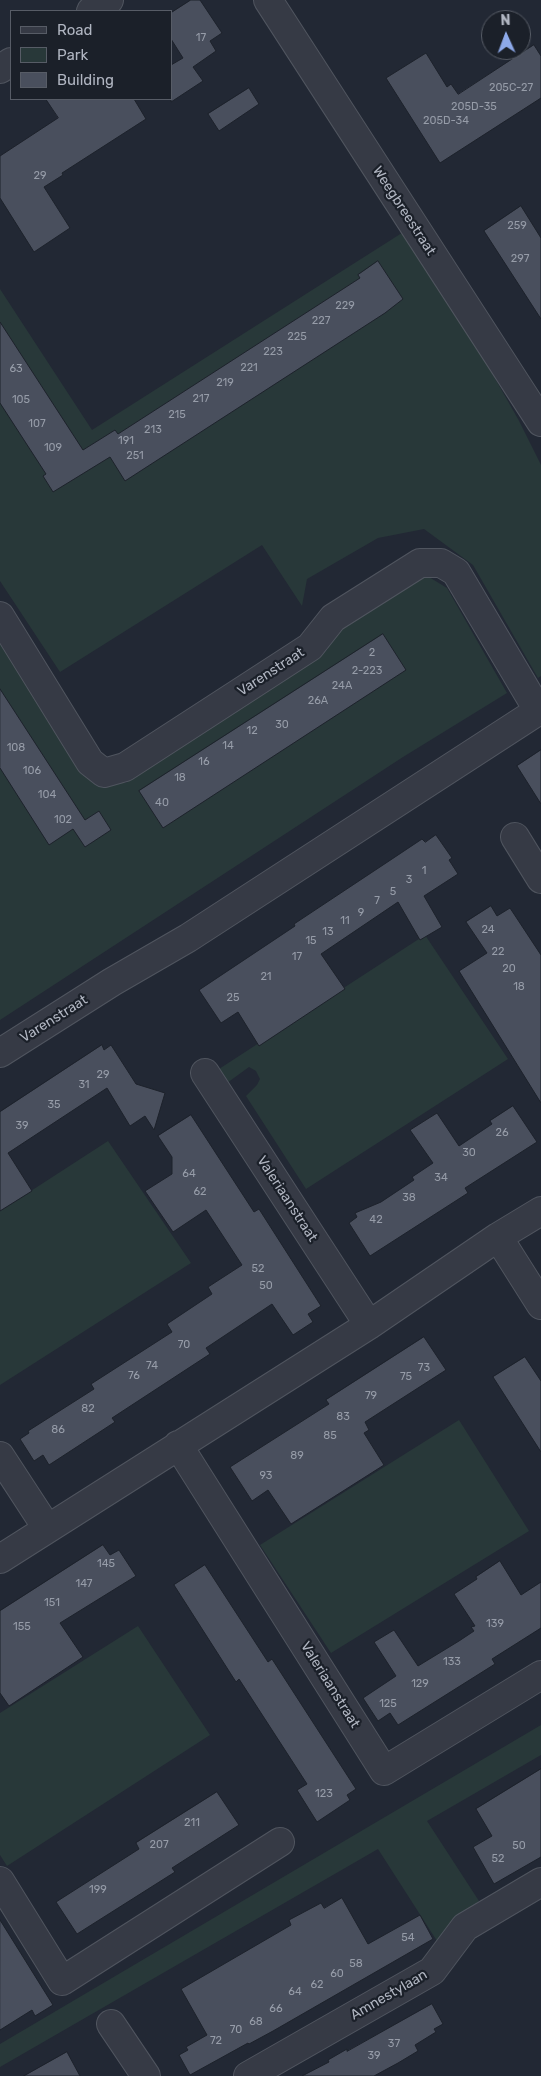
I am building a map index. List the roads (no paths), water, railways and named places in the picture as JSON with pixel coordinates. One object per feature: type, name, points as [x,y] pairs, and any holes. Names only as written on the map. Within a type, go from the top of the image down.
[{"type":"street","points":[[94,10],[109,0]]},
{"type":"street","name":"Weegbreestraat","points":[[268,0],[541,422]]},
{"type":"street","name":"Varenstraat","points":[[0,616],[90,762],[104,773],[125,767],[310,648],[333,618],[420,563],[440,563],[456,572],[539,710],[188,938],[112,982],[0,1053]]},
{"type":"street","points":[[514,837],[541,879]]},
{"type":"street","name":"Valeriaanstraat","points":[[205,1073],[369,1324]]},
{"type":"street","points":[[0,1558],[369,1324],[498,1237],[541,1211]]},
{"type":"street","points":[[498,1237],[541,1305]]},
{"type":"street","name":"Valeriaanstraat","points":[[178,1445],[384,1771],[541,1675]]},
{"type":"street","points":[[0,1456],[47,1528]]},
{"type":"street","points":[[0,1881],[62,1981],[280,1842]]},
{"type":"street","name":"Amnestylaan","points":[[248,2076],[432,1971],[465,1927],[541,1882]]},
{"type":"street","points":[[111,2024],[146,2076]]}]
